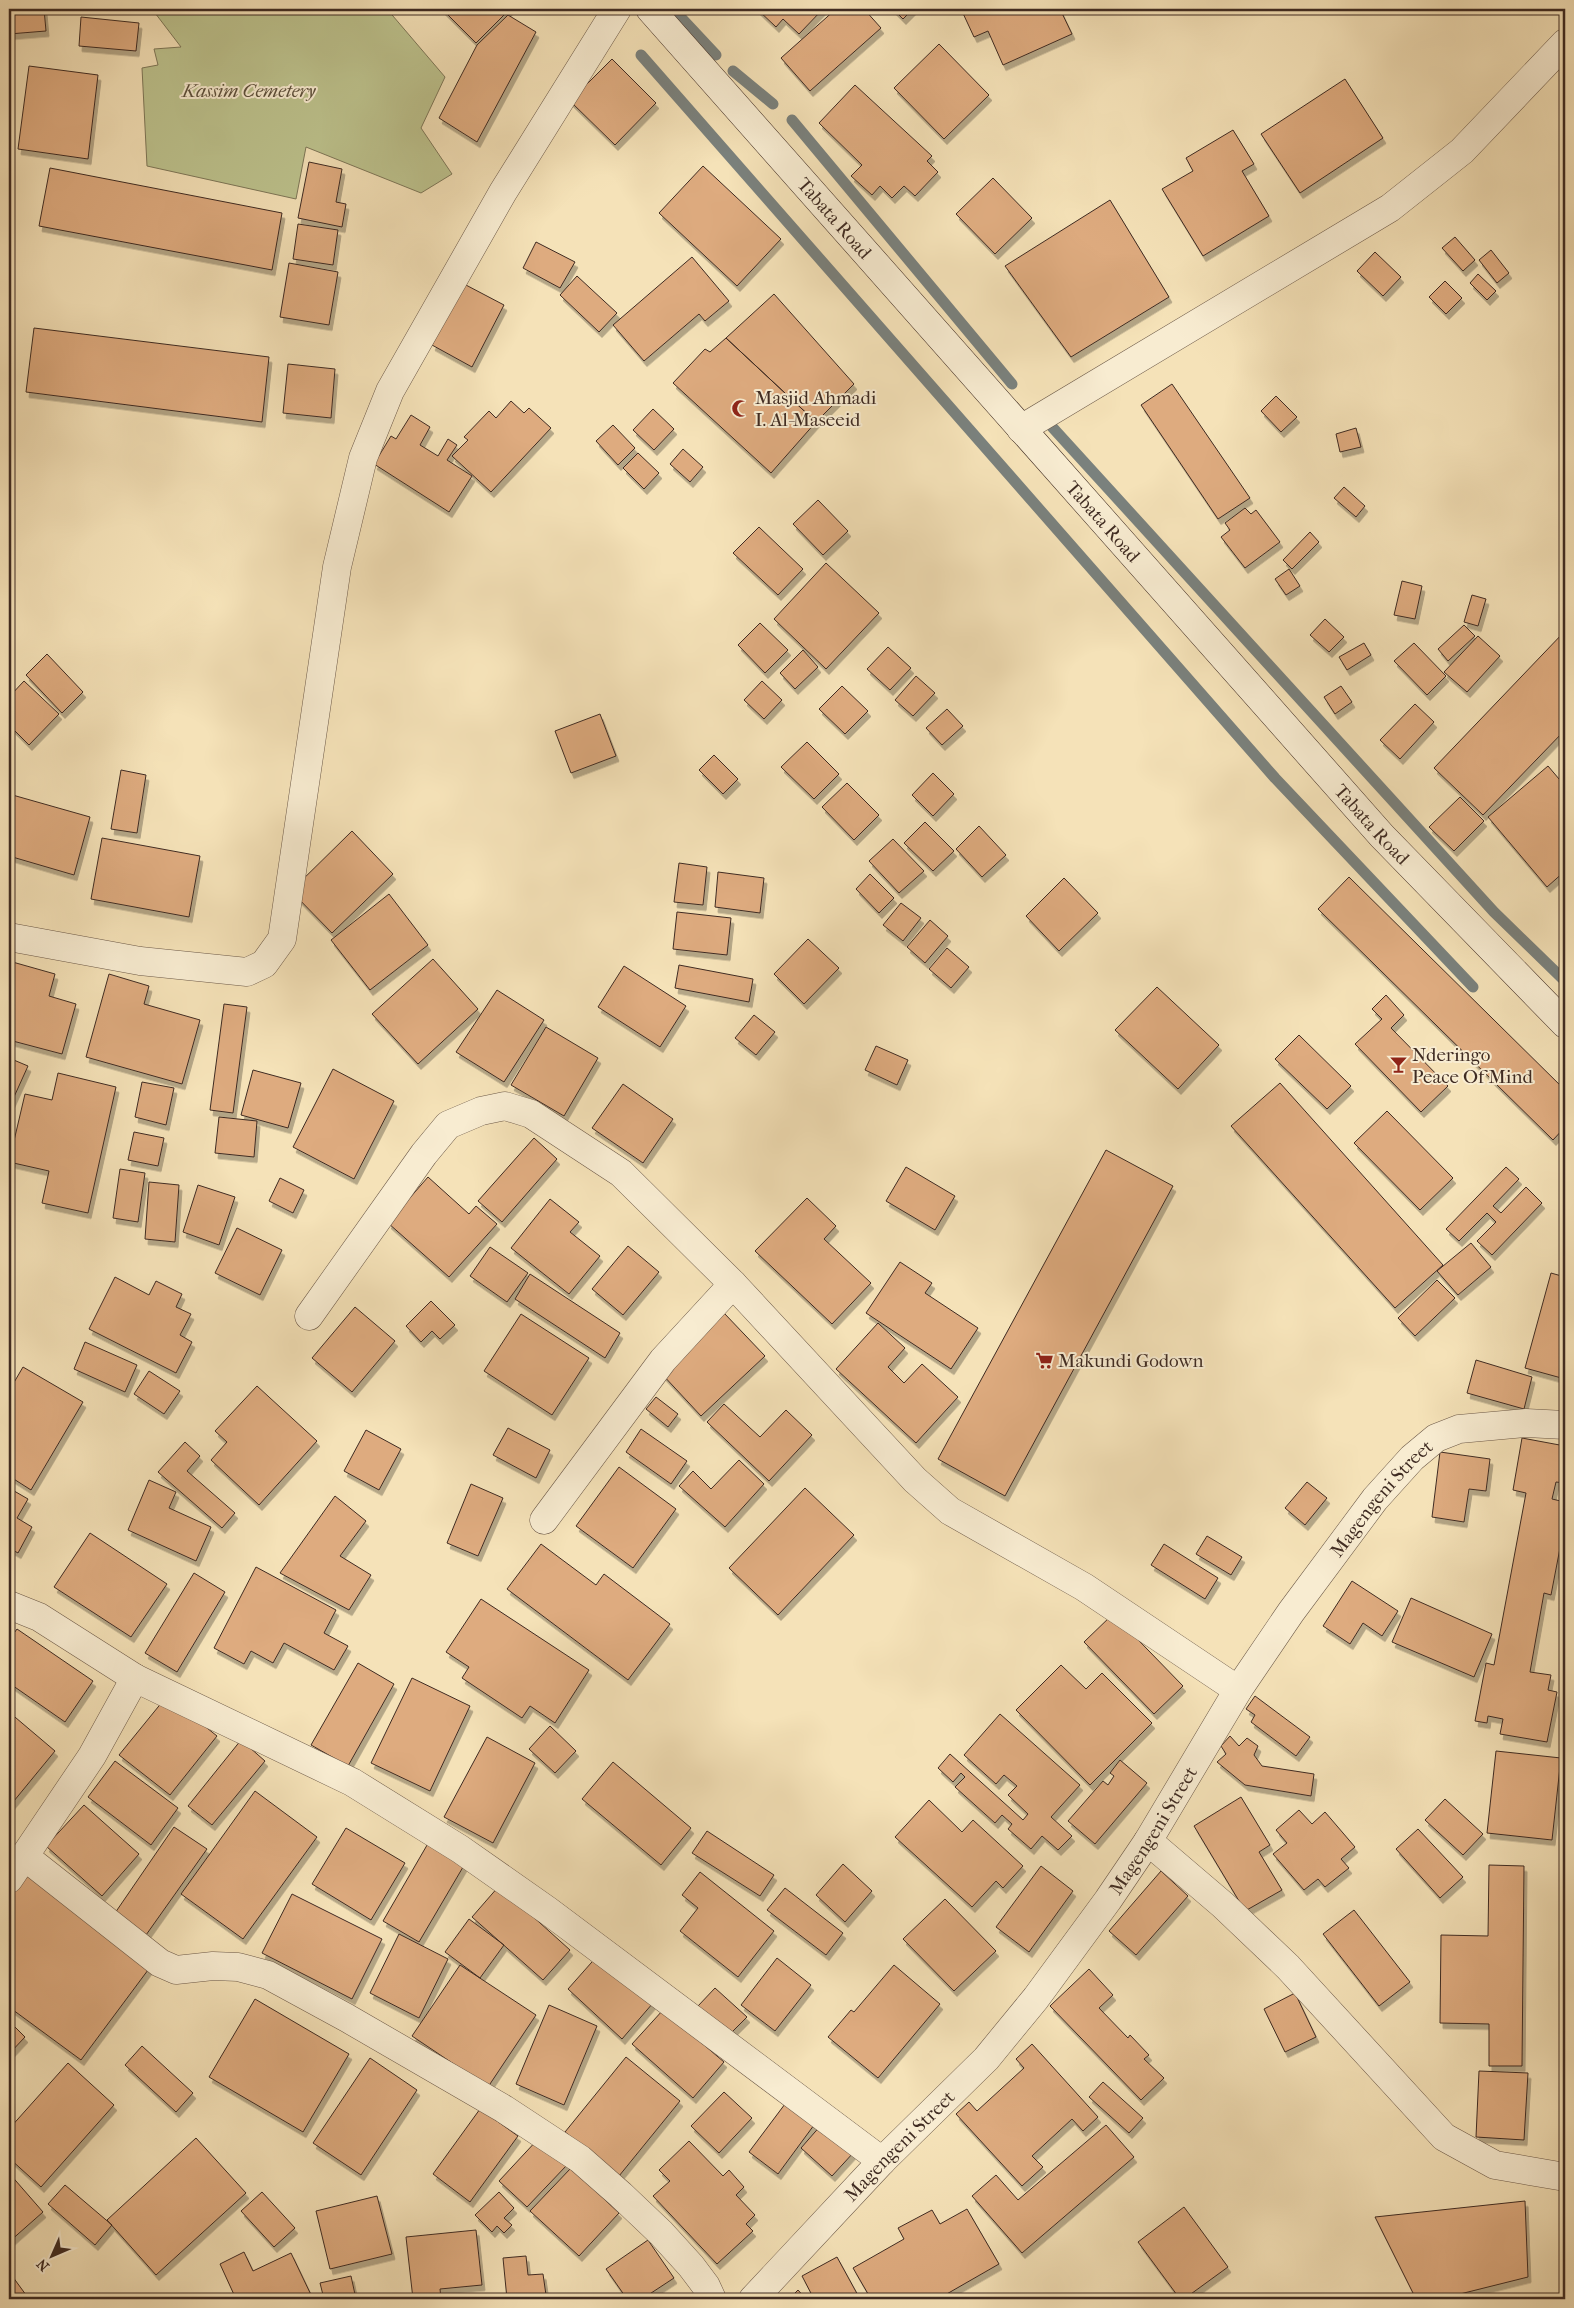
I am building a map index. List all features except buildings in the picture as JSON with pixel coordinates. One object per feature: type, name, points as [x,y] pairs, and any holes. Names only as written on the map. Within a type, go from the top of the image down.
[{"type":"street","points":[[9,937],[140,961],[247,972],[264,964],[282,939],[337,567],[362,458],[390,391],[502,192],[617,9]]},
{"type":"street","name":"Tabata Road","points":[[650,9],[1382,836],[1565,1024]]},
{"type":"street","points":[[1021,429],[1390,208],[1462,151],[1565,43]]},
{"type":"street","points":[[309,1316],[424,1154],[448,1125],[481,1111],[505,1106],[531,1114],[621,1173],[733,1284],[915,1480],[950,1511],[1084,1587],[1238,1690]]},
{"type":"street","points":[[544,1520],[663,1360],[733,1284]]},
{"type":"street","name":"Magengeni Street","points":[[753,2299],[882,2161],[986,2059],[1036,1998],[1148,1841],[1238,1690],[1291,1612],[1375,1499],[1412,1458],[1436,1438],[1469,1428],[1526,1423],[1565,1425]]},
{"type":"street","points":[[9,1605],[39,1617],[135,1678],[352,1782],[460,1849],[547,1910],[882,2161]]},
{"type":"street","points":[[9,1879],[92,1756],[135,1678]]},
{"type":"street","points":[[1148,1841],[1222,1905],[1288,1967],[1444,2137],[1495,2166],[1565,2177]]},
{"type":"street","points":[[24,1856],[160,1963],[176,1970],[214,1966],[238,1967],[268,1975],[347,2018],[504,2109],[580,2159],[621,2195],[661,2233],[691,2266],[706,2286],[712,2299]]},
{"type":"green space","name":"Kassim Cemetery","points":[[152,9],[387,9],[445,77],[421,128],[452,174],[421,193],[306,147],[296,199],[147,166],[142,68],[158,65],[154,49],[181,47]]},
{"type":"waterway","points":[[673,9],[716,55]]},
{"type":"waterway","points":[[641,55],[1275,778],[1473,987]]},
{"type":"waterway","points":[[733,71],[773,104]]},
{"type":"waterway","points":[[792,120],[1012,384]]},
{"type":"waterway","points":[[1043,417],[1494,912],[1565,981]]},
{"type":"place","name":"Masjid Ahmadi I. Al-Maseeid","points":[[741,408]]},
{"type":"place","name":"Nderingo Peace Of Mind","points":[[1398,1065]]},
{"type":"place","name":"Makundi Godown","points":[[1044,1360]]}]
